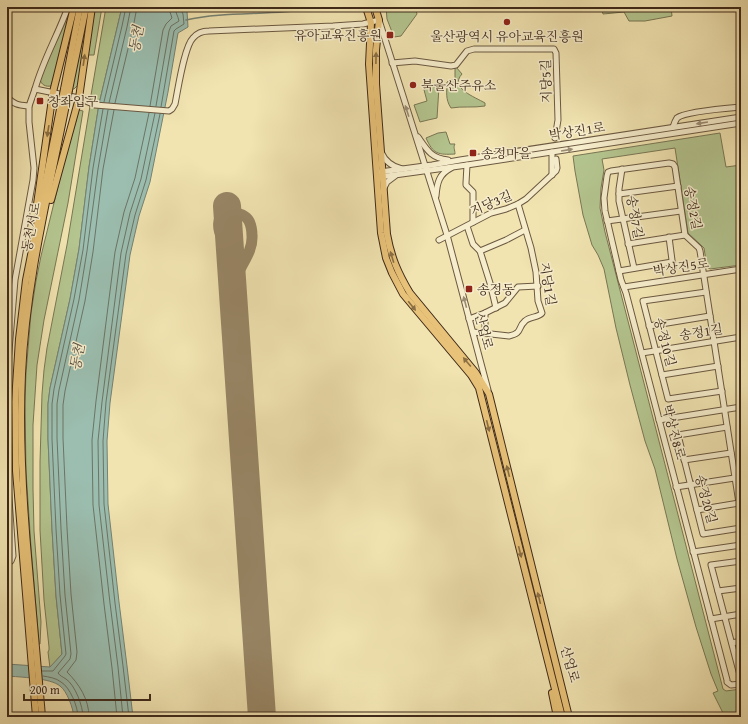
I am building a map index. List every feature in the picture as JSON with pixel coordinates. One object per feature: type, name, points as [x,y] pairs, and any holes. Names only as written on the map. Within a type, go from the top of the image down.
[{"type":"main road","points":[[33,255],[40,178],[53,92],[74,7]]},
{"type":"main road","name":"동천서로","points":[[67,90],[80,7]]},
{"type":"main road","name":"동천서로","points":[[42,717],[38,704],[18,508],[15,402],[19,339],[25,286],[86,7]]},
{"type":"main road","points":[[33,255],[79,98],[92,7]]},
{"type":"main road","name":"산업로","points":[[375,7],[379,20]]},
{"type":"main road","points":[[366,9],[371,23],[369,64],[380,174],[384,188],[387,234],[395,266],[410,293],[476,372],[489,394]]},
{"type":"main road","points":[[379,20],[376,50],[376,71],[381,152],[380,174]]},
{"type":"main road","name":"산업로","points":[[380,174],[383,246],[392,274],[402,294],[470,375],[479,388],[562,717]]},
{"type":"main road","name":"산업로","points":[[489,394],[569,717]]},
{"type":"main road","name":"산업로","points":[[544,617],[573,717]]},
{"type":"main road","name":"산업로","points":[[537,619],[557,717]]},
{"type":"main road","name":"동천서로","points":[[36,717],[38,704]]},
{"type":"street","points":[[7,374],[8,341],[15,280],[34,168],[29,122],[29,106],[43,64],[62,24],[68,7]]},
{"type":"street","points":[[34,89],[79,98],[99,106],[167,112],[172,109],[175,104],[188,46],[194,37],[200,33],[209,31],[363,24],[379,20]]},
{"type":"street","name":"산업로","points":[[379,20],[447,236],[489,394]]},
{"type":"street","name":"지당5길","points":[[392,63],[415,62],[451,66],[456,65],[465,53],[474,49],[554,49],[556,53],[558,120],[555,138]]},
{"type":"street","points":[[7,97],[17,105],[29,106]]},
{"type":"street","points":[[674,127],[676,120],[682,116],[705,111],[741,107]]},
{"type":"street","name":"박상진1로","points":[[380,174],[454,164],[741,117]]},
{"type":"street","name":"박상진1로","points":[[454,164],[467,165],[741,123]]},
{"type":"street","points":[[414,132],[425,148],[433,156],[454,164],[439,179],[436,201]]},
{"type":"street","points":[[381,152],[384,157],[401,172],[389,180],[384,188]]},
{"type":"street","points":[[552,152],[552,175]]},
{"type":"street","points":[[552,175],[556,172],[556,159]]},
{"type":"street","name":"송정2길","points":[[608,172],[671,163],[675,167],[685,235],[699,248],[700,251],[731,452],[738,477],[741,516]]},
{"type":"street","points":[[467,165],[466,185],[473,192],[473,222]]},
{"type":"street","name":"송정7길","points":[[622,169],[619,194],[620,207],[634,268]]},
{"type":"street","name":"박상진8로","points":[[608,172],[604,198],[605,211],[619,271],[642,353],[727,682],[733,685],[741,684]]},
{"type":"street","name":"지당3길","points":[[439,240],[491,213],[518,204],[552,175]]},
{"type":"street","points":[[619,194],[678,186]]},
{"type":"street","name":"지당1길","points":[[473,332],[509,336],[513,335],[520,330],[523,322],[542,314],[538,301],[536,272],[518,204]]},
{"type":"street","points":[[607,222],[681,211]]},
{"type":"street","points":[[467,226],[473,244],[480,251],[490,282],[496,308]]},
{"type":"street","points":[[480,251],[525,230]]},
{"type":"street","points":[[628,244],[685,235]]},
{"type":"street","points":[[619,271],[634,268],[672,265],[669,237]]},
{"type":"street","name":"박상진5로","points":[[624,287],[741,269]]},
{"type":"street","points":[[469,319],[505,303],[518,287],[538,286]]},
{"type":"street","name":"송정10길","points":[[706,292],[643,301],[668,399],[722,391]]},
{"type":"street","points":[[485,313],[485,333]]},
{"type":"street","points":[[649,326],[710,316]]},
{"type":"street","name":"송정1길","points":[[642,353],[741,337]]},
{"type":"street","points":[[662,374],[718,366]]},
{"type":"street","points":[[659,420],[741,407]]},
{"type":"street","name":"송정20길","points":[[727,427],[678,435],[703,534],[741,528]]},
{"type":"street","points":[[684,460],[731,452]]},
{"type":"street","points":[[7,470],[13,556],[11,561],[7,563]]},
{"type":"street","points":[[676,487],[738,477]]},
{"type":"street","points":[[697,510],[739,503]]},
{"type":"street","points":[[693,552],[741,545]]},
{"type":"street","points":[[740,675],[740,668],[712,566],[741,561]]},
{"type":"street","points":[[718,591],[741,588]]},
{"type":"street","points":[[711,619],[741,614]]},
{"type":"street","points":[[732,642],[741,641]]},
{"type":"green space","points":[[70,7],[73,7],[51,86],[46,86],[41,83],[40,79]]},
{"type":"green space","points":[[93,7],[102,7],[94,55],[87,55]]},
{"type":"green space","points":[[106,7],[122,7],[99,104],[89,167],[79,249],[48,404],[52,529],[56,596],[62,654],[50,668],[40,530],[40,462],[44,370],[67,245],[90,106],[98,107],[90,101]]},
{"type":"green space","points":[[386,7],[415,7],[417,14],[401,36],[394,37],[387,19]]},
{"type":"green space","points":[[601,7],[671,7],[672,16],[645,21],[629,21],[624,12],[603,14]]},
{"type":"green space","points":[[88,14],[79,84],[72,89]]},
{"type":"green space","points":[[456,67],[462,74],[459,79],[461,88],[465,92],[485,103],[485,106],[451,108],[447,98],[447,82],[455,78]]},
{"type":"green space","points":[[423,86],[439,87],[437,118],[420,122],[414,105],[427,101]]},
{"type":"green space","points":[[79,110],[83,111],[68,203],[44,320],[37,365],[33,425],[33,489],[34,531],[41,622],[39,644],[26,471],[26,373],[31,313],[41,256],[63,166]]},
{"type":"green space","points":[[446,132],[450,144],[455,144],[455,154],[440,154],[431,147],[426,138],[438,133]]},
{"type":"green space","points":[[720,133],[726,167],[741,165],[741,265],[710,269],[707,267],[704,248],[688,233],[675,148],[602,159],[604,170],[600,208],[723,689],[726,691],[741,689],[741,717],[725,717],[713,693],[718,691],[696,627],[677,559],[655,469],[645,441],[616,328],[604,269],[592,245],[583,215],[573,156]]},
{"type":"water","name":"동천","points":[[122,7],[183,7],[187,11],[188,27],[178,33],[150,182],[139,216],[130,255],[110,403],[107,441],[108,504],[133,717],[74,717],[69,700],[63,688],[50,681],[27,677],[7,676],[7,664],[50,667],[62,654],[56,596],[52,529],[48,404],[79,249],[89,167],[99,104]]},
{"type":"waterway","points":[[186,20],[219,15],[285,12],[318,7]]},
{"type":"taxiway","points":[[231,269],[220,232],[219,221],[224,214],[233,212],[242,215],[249,221],[252,236],[252,243],[248,255],[234,284],[233,297]]},
{"type":"runway","points":[[227,206],[262,717]]},
{"type":"place","name":"울산광역시 유아교육진흥원","points":[[507,22]]},
{"type":"place","name":"유아교육진흥원","points":[[390,35]]},
{"type":"place","name":"북울산주유소","points":[[413,85]]},
{"type":"place","name":"창좌입구","points":[[40,101]]},
{"type":"place","name":"송정마을","points":[[473,153]]},
{"type":"place","name":"송정동","points":[[469,289]]}]
